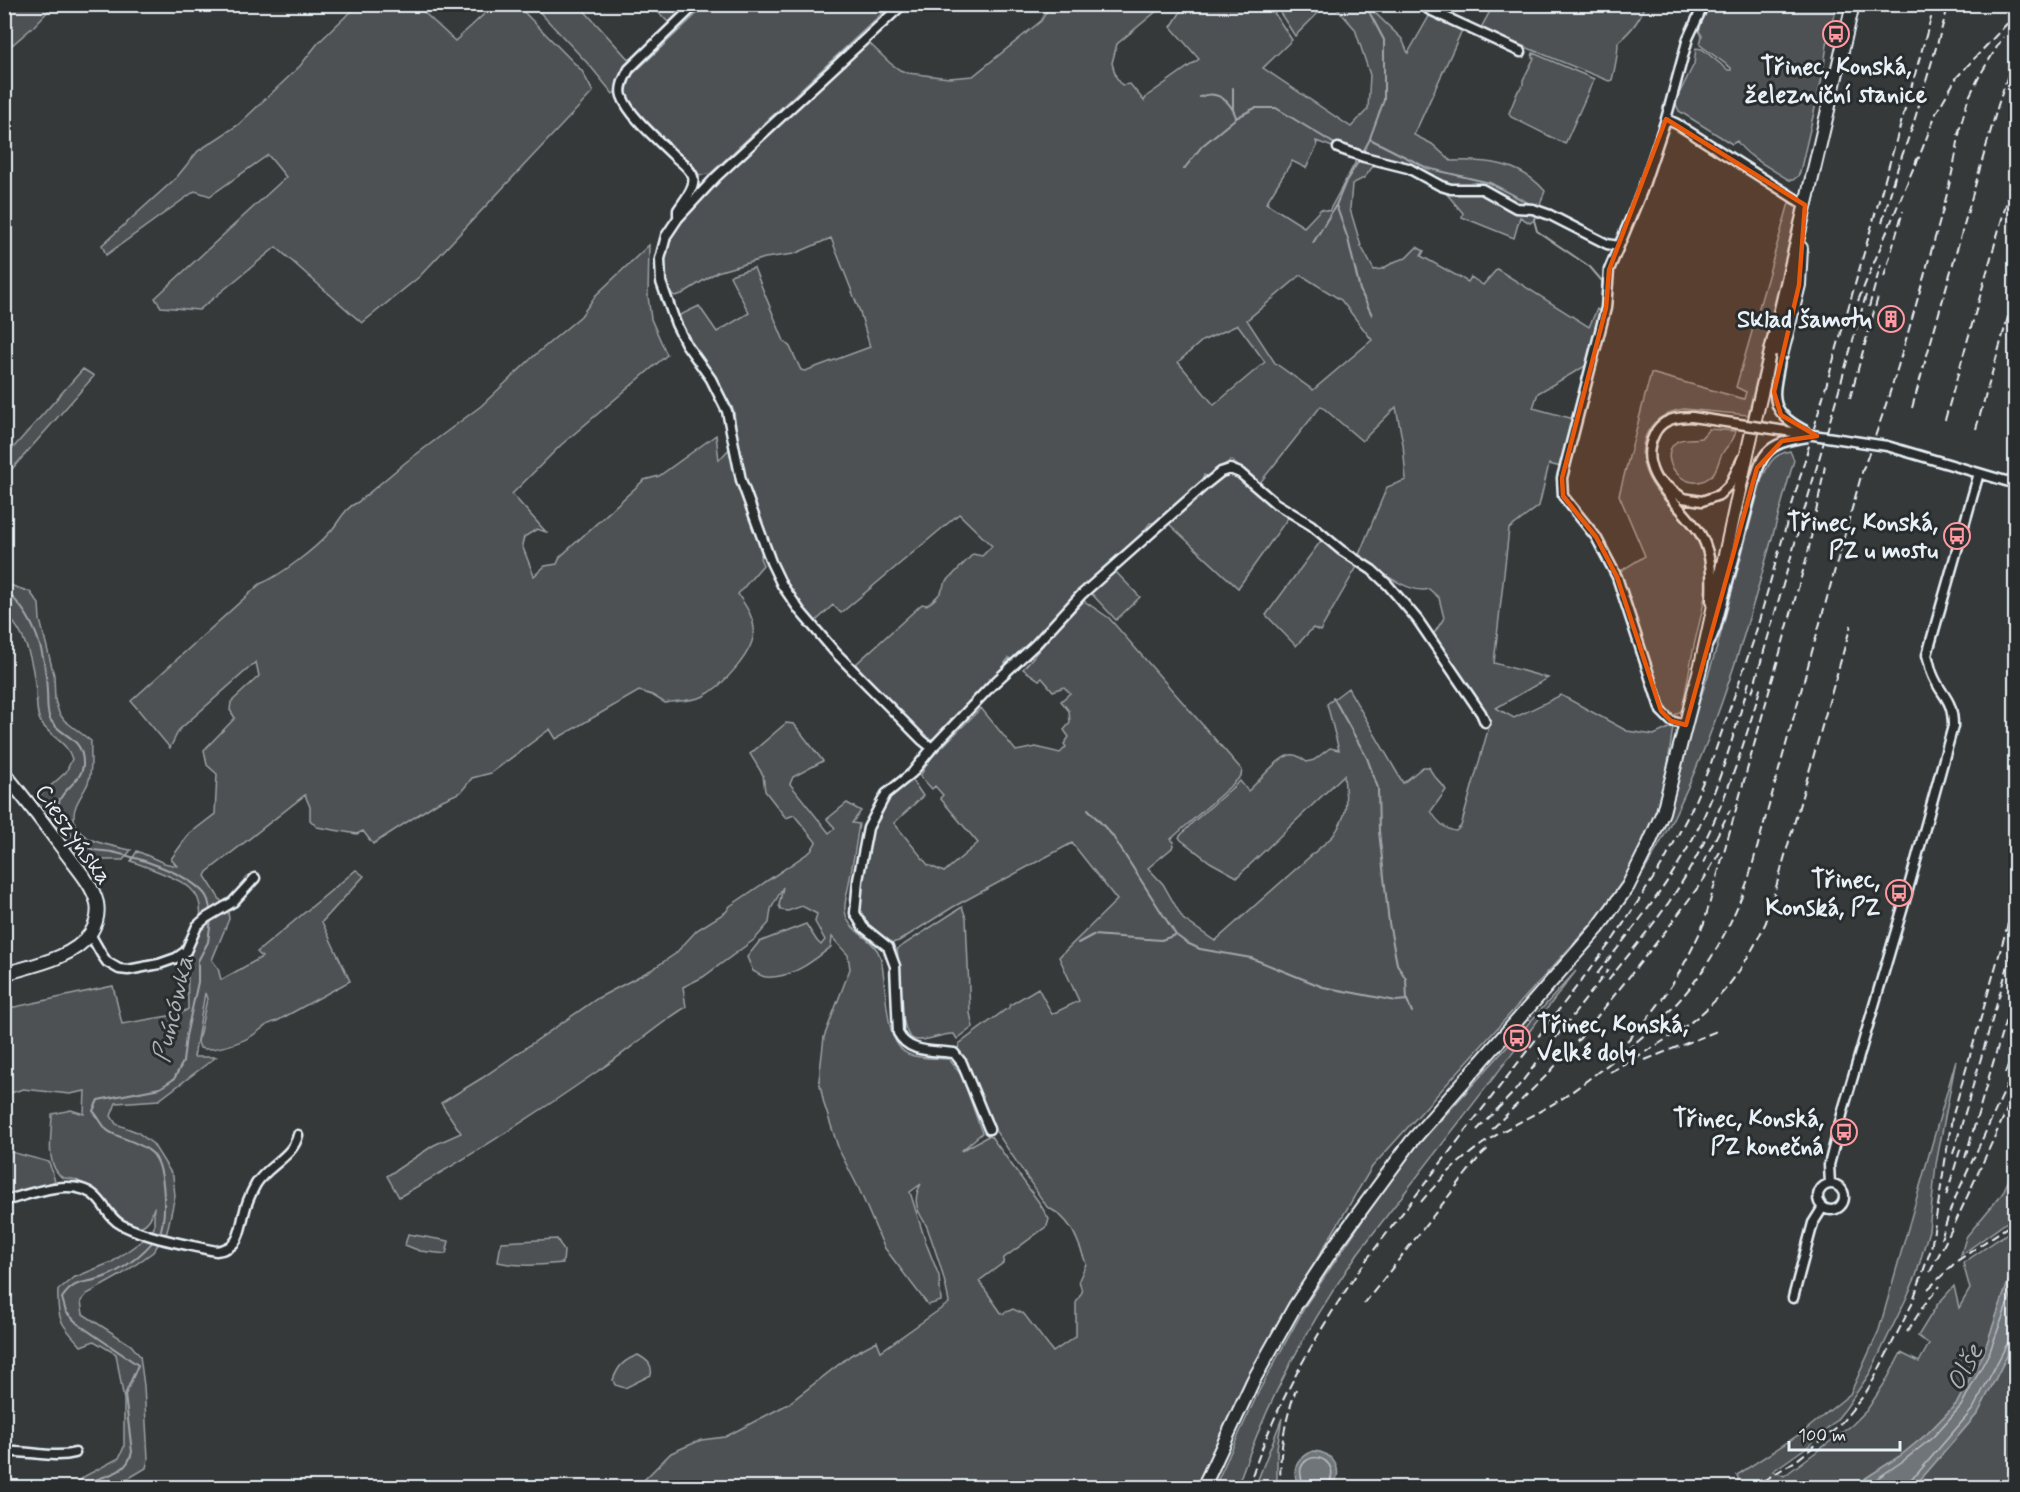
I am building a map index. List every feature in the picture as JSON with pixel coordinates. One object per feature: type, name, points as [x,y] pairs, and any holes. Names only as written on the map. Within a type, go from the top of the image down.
[{"type":"main road","points":[[1203,1488],[1253,1381],[1295,1306],[1345,1231],[1411,1142],[1598,928],[1628,886],[1663,812],[1701,665],[1749,445],[1853,4]]},
{"type":"main road","points":[[1781,356],[1799,285],[1800,226]]},
{"type":"main road","name":"Cieszyńska","points":[[4,773],[38,814],[93,893],[98,911],[90,934]]},
{"type":"main road","points":[[4,974],[68,952],[90,934]]},
{"type":"street","points":[[678,218],[678,210],[693,184],[693,177],[686,166],[644,125],[621,94],[629,69],[696,4]]},
{"type":"street","points":[[903,4],[716,177],[678,218],[662,245],[660,259],[661,282],[676,324],[686,344],[711,379],[727,411],[741,480],[771,562],[782,585],[800,611],[835,652],[932,748]]},
{"type":"street","points":[[1424,4],[1428,9],[1521,52]]},
{"type":"street","points":[[1686,726],[1671,721],[1661,711],[1617,577],[1596,537],[1563,496],[1562,478],[1606,308],[1609,270],[1642,191],[1666,119],[1688,38],[1704,4]]},
{"type":"street","points":[[1666,119],[1805,205]]},
{"type":"street","points":[[1338,148],[1408,168],[1451,189],[1482,189],[1516,208],[1537,210],[1607,244],[1618,246]]},
{"type":"street","points":[[1781,356],[1774,392],[1781,415],[1794,425],[1817,436]]},
{"type":"street","points":[[1711,614],[1711,566],[1703,538],[1692,521],[1664,492],[1651,467],[1651,440],[1658,427],[1671,418],[1692,417],[1887,446],[2016,484]]},
{"type":"street","points":[[1701,665],[1716,627],[1757,468],[1772,447],[1782,441],[1817,436]]},
{"type":"street","points":[[1658,480],[1683,498],[1702,501],[1719,495],[1730,484],[1749,445]]},
{"type":"street","points":[[989,1129],[966,1072],[954,1053],[918,1050],[909,1046],[898,1033],[895,966],[889,951],[863,927],[855,913],[858,880],[868,828],[886,794],[912,773],[932,748],[992,685],[1036,644],[1081,595],[1206,483],[1221,472],[1230,469],[1240,473],[1275,503],[1311,525],[1341,550],[1372,570],[1417,619],[1485,722]]},
{"type":"street","points":[[1830,1184],[1829,1165],[1844,1107],[1903,908],[1953,726],[1953,712],[1949,701],[1932,675],[1927,655],[1979,473]]},
{"type":"street","points":[[90,934],[107,962],[119,969],[128,970],[159,964],[176,958],[186,951],[197,926],[206,918],[233,903],[255,878]]},
{"type":"street","points":[[4,1201],[64,1186],[78,1187],[96,1197],[111,1218],[119,1224],[165,1240],[216,1251],[224,1250],[231,1246],[242,1232],[244,1214],[257,1183],[295,1145],[298,1135]]},
{"type":"street","points":[[1830,1184],[1842,1189],[1844,1201],[1838,1209],[1827,1210],[1819,1202],[1820,1190],[1830,1184]]},
{"type":"street","points":[[1793,1298],[1813,1223],[1823,1207]]},
{"type":"street","points":[[4,1452],[21,1451],[67,1455],[75,1453]]},
{"type":"highlighted area","points":[[1666,119],[1805,205],[1799,285],[1774,392],[1781,415],[1817,436],[1782,441],[1757,468],[1686,725],[1671,721],[1661,711],[1617,577],[1596,537],[1563,496],[1562,478],[1606,308],[1609,270]]},
{"type":"shaded area","points":[[5,4],[54,4],[54,5],[5,51]]},
{"type":"shaded area","points":[[362,4],[416,5],[455,41],[494,5],[517,5],[582,71],[593,92],[419,277],[362,323],[276,247],[199,310],[161,307],[155,298],[286,177],[268,155],[210,196],[195,191],[106,255],[102,245],[176,178],[198,151],[238,125],[300,66],[318,43]]},
{"type":"shaded area","points":[[1494,4],[1644,5],[1634,25],[1618,42],[1612,80],[1609,81],[1486,31],[1482,26]]},
{"type":"shaded area","points":[[533,5],[579,5],[631,62],[620,88],[613,94]]},
{"type":"shaded area","points":[[651,5],[690,5],[670,24]]},
{"type":"shaded area","points":[[706,5],[891,5],[710,174],[700,175],[632,106],[626,91],[631,76]]},
{"type":"shaded area","points":[[1050,5],[1164,5],[1117,44],[1112,63],[1116,77],[1122,85],[1130,84],[1144,101],[1147,96],[1199,59],[1171,27],[1182,10],[1180,7],[1183,5],[1269,5],[1292,40],[1263,68],[1351,127],[1368,109],[1370,75],[1355,29],[1334,5],[1369,5],[1402,39],[1408,53],[1431,13],[1463,28],[1414,135],[1432,144],[1451,161],[1490,162],[1514,168],[1535,181],[1545,191],[1534,220],[1530,223],[1520,217],[1514,238],[1462,217],[1463,213],[1433,178],[1377,161],[1364,178],[1352,184],[1350,209],[1361,246],[1374,270],[1382,269],[1406,258],[1417,247],[1424,251],[1421,256],[1468,282],[1471,277],[1483,285],[1497,269],[1589,327],[1597,309],[1604,313],[1587,365],[1538,393],[1533,408],[1574,419],[1561,467],[1549,464],[1539,506],[1509,529],[1494,663],[1548,678],[1496,708],[1514,718],[1561,695],[1627,731],[1654,735],[1673,726],[1666,779],[1646,843],[1611,902],[1372,1167],[1266,1344],[1195,1487],[637,1487],[671,1453],[701,1440],[725,1437],[788,1404],[851,1355],[877,1341],[881,1351],[949,1303],[937,1255],[916,1203],[917,1192],[921,1184],[910,1192],[939,1276],[941,1301],[928,1305],[884,1247],[839,1150],[824,1104],[819,1080],[824,1037],[850,969],[848,955],[832,937],[831,947],[817,958],[793,972],[775,977],[764,977],[753,971],[747,957],[759,942],[806,924],[821,945],[825,940],[815,922],[817,914],[802,906],[788,911],[781,910],[779,905],[783,887],[771,909],[769,923],[755,939],[703,977],[683,987],[686,1007],[614,1060],[503,1134],[399,1197],[387,1176],[434,1145],[461,1133],[441,1103],[482,1078],[598,998],[651,970],[675,954],[697,930],[811,851],[816,842],[794,815],[786,818],[765,791],[763,775],[750,754],[786,723],[794,724],[823,761],[793,777],[790,784],[829,833],[835,828],[827,819],[847,803],[861,811],[852,823],[859,824],[845,904],[847,918],[850,924],[877,949],[880,956],[890,1024],[900,1047],[908,1054],[917,1057],[949,1059],[962,1076],[982,1133],[961,1151],[990,1135],[1049,1219],[1047,1226],[1004,1258],[1003,1263],[979,1281],[1002,1314],[1013,1309],[1024,1314],[1053,1352],[1076,1336],[1076,1303],[1082,1292],[1079,1280],[1086,1264],[1073,1231],[1063,1218],[1047,1207],[995,1130],[972,1075],[958,1049],[959,1044],[1008,1009],[1010,1005],[1038,988],[1052,1014],[1079,1001],[1059,957],[1117,900],[1072,843],[953,907],[899,941],[888,944],[860,920],[857,912],[865,857],[875,822],[883,806],[894,792],[909,780],[913,781],[923,796],[894,823],[928,865],[944,872],[978,843],[940,798],[943,795],[935,786],[932,789],[920,776],[930,759],[981,708],[1016,751],[1036,747],[1060,753],[1066,747],[1064,744],[1069,737],[1064,730],[1070,723],[1069,711],[1061,701],[1070,693],[1064,687],[1053,691],[1042,678],[1039,680],[1023,669],[1084,601],[1109,618],[1242,770],[1241,776],[1234,783],[1171,839],[1174,842],[1172,848],[1148,868],[1163,884],[1183,919],[1215,941],[1333,836],[1346,807],[1344,775],[1237,877],[1210,862],[1179,837],[1240,781],[1248,791],[1276,763],[1289,755],[1296,755],[1307,762],[1314,760],[1330,748],[1339,750],[1327,704],[1348,688],[1403,783],[1423,767],[1429,767],[1446,790],[1431,811],[1441,824],[1456,831],[1461,826],[1488,730],[1486,713],[1433,635],[1444,618],[1439,598],[1429,589],[1421,590],[1403,585],[1358,557],[1387,487],[1406,480],[1403,444],[1396,407],[1362,441],[1321,406],[1259,484],[1231,460],[1208,477],[1204,475],[1202,481],[1154,523],[1150,523],[1140,536],[1084,589],[1015,661],[1009,658],[1005,663],[1007,668],[937,739],[925,739],[859,671],[856,664],[922,604],[926,605],[935,599],[944,584],[973,554],[982,556],[992,546],[959,514],[841,613],[833,605],[815,622],[797,601],[778,572],[738,457],[734,411],[676,317],[699,306],[717,332],[749,313],[730,276],[754,268],[784,341],[790,347],[801,370],[805,371],[870,347],[860,312],[831,238],[794,254],[765,258],[717,272],[675,296],[668,291],[664,271],[665,250],[670,237],[685,214],[704,193],[868,42],[890,63],[908,73],[949,78],[973,76],[1041,21]],"holes":[[[1316,141],[1355,158],[1355,163],[1329,211],[1321,209],[1304,227],[1266,203],[1292,161],[1306,168],[1317,146]],[[1301,275],[1341,300],[1372,340],[1313,390],[1275,363],[1247,320]],[[1238,325],[1265,362],[1214,405],[1178,362],[1202,341]]]},
{"type":"shaded area","points":[[1275,5],[1326,5],[1295,36]]},
{"type":"shaded area","points":[[1707,5],[1837,5],[1829,32],[1822,78],[1800,172],[1793,180],[1789,180],[1753,157],[1737,141],[1732,144],[1679,111],[1675,102],[1694,64],[1696,48],[1702,49],[1731,70],[1700,45],[1702,36],[1699,31],[1701,25],[1699,22]]},
{"type":"shaded area","points":[[1533,53],[1594,79],[1565,144],[1511,117],[1509,113],[1534,58]]},
{"type":"shaded area","points":[[1789,203],[1797,208],[1748,415],[1684,409],[1671,412],[1651,426],[1643,448],[1646,472],[1652,484],[1692,531],[1703,553],[1706,566],[1705,599],[1682,710],[1673,716],[1668,715],[1664,710],[1619,572],[1645,556],[1619,495],[1651,373],[1744,399],[1746,392],[1736,387]]},
{"type":"shaded area","points":[[649,245],[648,296],[651,319],[667,355],[561,445],[512,494],[546,532],[537,529],[524,537],[522,545],[534,576],[545,566],[557,564],[560,557],[644,480],[659,476],[716,435],[719,460],[731,447],[763,549],[760,558],[763,565],[738,594],[753,623],[750,647],[728,677],[702,697],[665,703],[652,695],[639,691],[556,739],[550,729],[491,773],[472,778],[461,792],[438,802],[373,844],[363,831],[357,834],[317,827],[310,820],[310,807],[305,795],[207,872],[205,876],[228,912],[229,919],[212,960],[218,968],[221,980],[262,957],[257,952],[356,870],[364,876],[322,922],[350,981],[267,1025],[244,1040],[213,1049],[200,1048],[198,1042],[207,999],[205,993],[194,1057],[216,1057],[159,1100],[116,1103],[111,1116],[116,1124],[137,1132],[153,1144],[173,1176],[175,1196],[167,1232],[153,1252],[121,1275],[87,1294],[81,1301],[83,1314],[131,1345],[140,1356],[148,1459],[146,1468],[114,1487],[72,1487],[85,1476],[119,1458],[124,1447],[124,1400],[116,1354],[94,1341],[81,1346],[74,1339],[60,1316],[58,1290],[73,1278],[112,1262],[143,1240],[154,1228],[154,1208],[149,1220],[142,1226],[135,1227],[121,1218],[97,1192],[78,1181],[63,1178],[59,1174],[54,1166],[50,1144],[52,1114],[71,1110],[84,1114],[85,1091],[70,1094],[23,1089],[5,1095],[5,1009],[113,986],[122,1024],[180,1014],[188,1009],[188,970],[200,921],[200,903],[196,895],[185,884],[131,861],[137,851],[177,866],[171,859],[189,834],[215,814],[217,774],[207,765],[204,750],[235,718],[230,710],[231,702],[259,676],[256,662],[179,730],[170,748],[131,701],[260,584],[287,569],[315,547],[349,508],[481,406],[581,316],[596,295]]},
{"type":"shaded area","points":[[83,369],[94,376],[5,477],[5,457]]},
{"type":"shaded area","points":[[1709,429],[1736,431],[1712,475],[1703,481],[1693,482],[1685,479],[1672,467],[1669,458],[1670,450],[1678,441],[1701,438]]},
{"type":"shaded area","points":[[1790,451],[1794,460],[1748,621],[1713,727],[1668,829],[1640,878],[1661,831],[1718,644],[1762,478],[1769,464],[1776,457]]},
{"type":"shaded area","points":[[1226,473],[1234,473],[1290,515],[1238,588],[1168,523]]},
{"type":"shaded area","points":[[1323,538],[1358,565],[1320,631],[1313,628],[1296,646],[1266,615]]},
{"type":"shaded area","points":[[1115,571],[1140,597],[1116,620],[1091,593]]},
{"type":"shaded area","points":[[4,583],[30,592],[39,604],[40,620],[54,675],[55,700],[59,713],[64,720],[91,741],[90,778],[75,808],[76,825],[87,837],[131,850],[123,860],[83,860],[35,800],[66,772],[72,759],[67,748],[46,729],[39,717],[31,660],[19,630],[5,612]]},
{"type":"shaded area","points":[[962,907],[966,918],[970,1013],[973,1027],[957,1039],[954,1034],[922,1040],[911,1038],[904,1024],[897,949]]},
{"type":"shaded area","points":[[1576,971],[1358,1253],[1321,1310],[1289,1366],[1262,1424],[1237,1487],[1214,1488],[1259,1391],[1307,1303],[1400,1165]]},
{"type":"shaded area","points":[[1956,1060],[1936,1164],[1929,1230],[1916,1276],[1906,1299],[1870,1373],[1846,1408],[1834,1423],[1811,1444],[1773,1471],[1784,1476],[1852,1425],[1867,1410],[1901,1353],[1919,1362],[1929,1344],[1918,1336],[1937,1305],[1954,1286],[1959,1308],[1970,1289],[1963,1263],[2015,1228],[2015,1262],[1985,1349],[1957,1403],[1928,1433],[1900,1456],[1852,1487],[1727,1488],[1739,1481],[1737,1475],[1803,1432],[1850,1394],[1879,1330]]},
{"type":"shaded area","points":[[4,1140],[7,1151],[49,1162],[55,1181],[35,1191],[5,1198]]},
{"type":"shaded area","points":[[2015,1167],[2015,1216],[1961,1255],[1966,1237],[2002,1194]]},
{"type":"shaded area","points":[[408,1234],[449,1241],[446,1254],[420,1251],[405,1245]]},
{"type":"shaded area","points":[[557,1239],[564,1251],[563,1263],[522,1265],[498,1262],[501,1242]]},
{"type":"shaded area","points":[[2015,1340],[2015,1487],[1990,1487],[1970,1483],[1960,1487],[1908,1488],[1921,1479],[1978,1413]]},
{"type":"shaded area","points":[[638,1355],[649,1363],[651,1375],[625,1388],[615,1385],[613,1380],[619,1367],[625,1361]]},
{"type":"shaded area","points":[[1282,1418],[1277,1448],[1277,1487],[1255,1487]]},
{"type":"water","points":[[2015,1262],[2015,1340],[1978,1413],[1921,1479],[1908,1487],[1852,1487],[1900,1456],[1928,1433],[1957,1403],[1985,1349]]},
{"type":"water","points":[[1313,1451],[1326,1455],[1335,1463],[1337,1474],[1332,1487],[1299,1487],[1295,1470],[1299,1461]]},
{"type":"waterway","points":[[1365,4],[1384,40],[1384,100],[1370,138]]},
{"type":"waterway","points":[[1233,88],[1233,109]]},
{"type":"waterway","points":[[1200,97],[1212,95],[1222,98],[1231,106],[1236,117]]},
{"type":"waterway","points":[[1184,169],[1202,146],[1236,118],[1255,108],[1276,108],[1338,146]]},
{"type":"waterway","points":[[1362,154],[1370,139],[1427,168],[1490,183],[1534,206]]},
{"type":"waterway","points":[[1360,159],[1346,181],[1336,205],[1348,239],[1360,290],[1372,315]]},
{"type":"waterway","points":[[1313,243],[1336,205]]},
{"type":"waterway","points":[[1536,213],[1534,220],[1537,231],[1590,267],[1602,281],[1601,313]]},
{"type":"waterway","name":"Puńcówka","points":[[4,590],[24,611],[37,636],[44,663],[50,719],[59,730],[75,742],[82,755],[81,772],[63,794],[58,807],[64,826],[89,848],[135,858],[185,878],[205,894],[209,902],[210,913]]},
{"type":"waterway","points":[[1333,697],[1367,758],[1378,788],[1379,831],[1389,923],[1397,964],[1406,979],[1407,1000]]},
{"type":"waterway","points":[[1088,809],[1112,835],[1176,935],[1187,943],[1200,949],[1251,958],[1323,987],[1396,1001],[1407,1000],[1412,1012]]},
{"type":"waterway","name":"Puńcówka","points":[[159,1235],[162,1227],[164,1193],[157,1160],[147,1149],[107,1130],[93,1111],[98,1100],[160,1088],[174,1079],[183,1062],[186,1036],[198,982],[198,961],[208,942],[211,919]]},
{"type":"waterway","points":[[1078,943],[1093,935],[1161,940],[1176,935]]},
{"type":"waterway","name":"Puńcówka","points":[[79,1488],[117,1472],[129,1461],[132,1452],[125,1395],[138,1365],[78,1324],[66,1312],[62,1298],[77,1284],[100,1279],[120,1269],[155,1239]]},
{"type":"railway","points":[[1248,1488],[1284,1398],[1331,1313],[1367,1259],[1614,938],[1664,862],[1691,810],[1711,763],[1753,642],[1935,4]]},
{"type":"railway","points":[[1892,184],[1913,125],[1949,4]]},
{"type":"railway","points":[[1916,165],[1937,111],[1957,77],[2016,14]]},
{"type":"railway","points":[[1958,135],[1968,99],[2003,37]]},
{"type":"railway","points":[[1912,408],[1998,105],[2016,51]]},
{"type":"railway","points":[[1421,1202],[1451,1170],[1475,1149],[1563,1098],[1658,1023],[1695,981],[1724,934],[1749,877],[1863,469],[1895,375],[1939,224],[1960,129]]},
{"type":"railway","points":[[1858,301],[1918,157]]},
{"type":"railway","points":[[1945,420],[2016,169]]},
{"type":"railway","points":[[1882,223],[1895,177]]},
{"type":"railway","points":[[1884,277],[1903,211]]},
{"type":"railway","points":[[1869,307],[1881,264]]},
{"type":"railway","points":[[1976,429],[2016,289]]},
{"type":"railway","points":[[1752,693],[1866,295]]},
{"type":"railway","points":[[1850,398],[1878,297]]},
{"type":"railway","points":[[2012,419],[2016,408]]},
{"type":"railway","points":[[1627,1041],[1651,1014],[1671,986],[1704,923],[1808,553],[1825,466]]},
{"type":"railway","points":[[1610,1072],[1662,1042],[1703,1012],[1736,975],[1751,951],[1766,922],[1851,625]]},
{"type":"railway","points":[[1597,974],[1655,899],[1693,839],[1723,768],[1749,682]]},
{"type":"railway","points":[[1608,981],[1667,904],[1703,844],[1736,767],[1761,686]]},
{"type":"railway","points":[[1703,863],[1730,810]]},
{"type":"railway","points":[[1492,1129],[1548,1074],[1581,1037],[1668,928],[1704,879],[1721,850]]},
{"type":"railway","points":[[1752,1488],[1797,1460],[1837,1428],[1865,1394],[1911,1306],[1931,1249],[1952,1118],[2016,896]]},
{"type":"railway","points":[[1953,1154],[2016,938]]},
{"type":"railway","points":[[1477,1130],[1514,1092],[1608,970]]},
{"type":"railway","points":[[1965,1158],[2016,985]]},
{"type":"railway","points":[[1645,1060],[1717,1031]]},
{"type":"railway","points":[[2005,1073],[2016,1045]]},
{"type":"railway","points":[[1941,1239],[1952,1205],[2016,1066]]},
{"type":"railway","points":[[1930,1272],[2016,1090]]},
{"type":"railway","points":[[1364,1304],[1480,1156],[1490,1147]]},
{"type":"railway","points":[[1946,1196],[1961,1147]]},
{"type":"railway","points":[[1928,1289],[1957,1261],[2016,1221]]},
{"type":"railway","points":[[1907,1332],[1924,1305],[1940,1286]]},
{"type":"railway","points":[[1281,1488],[1283,1437],[1296,1389]]},
{"type":"place","name":"Třinec, Konská, železniční stanice","points":[[1836,34]]},
{"type":"place","name":"Sklad šamotu","points":[[1891,319]]},
{"type":"place","name":"Třinec, Konská, PZ u mostu","points":[[1957,536]]},
{"type":"place","name":"Třinec, Konská, PZ","points":[[1899,893]]},
{"type":"place","name":"Třinec, Konská, Velké doly","points":[[1517,1038]]},
{"type":"place","name":"Třinec, Konská, PZ konečná","points":[[1844,1132]]},
{"type":"water label","name":"Olše","points":[[1964,1367]]}]
